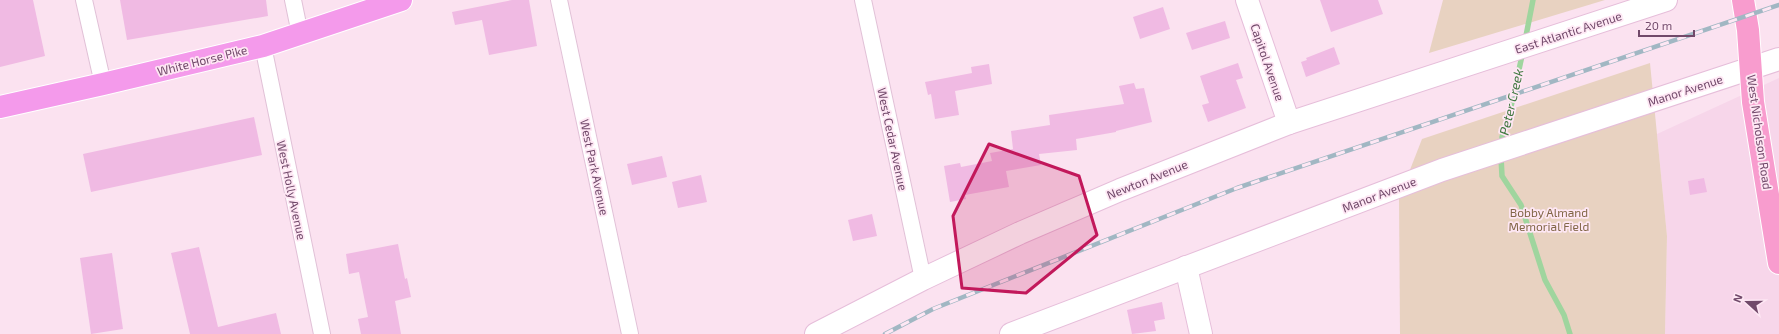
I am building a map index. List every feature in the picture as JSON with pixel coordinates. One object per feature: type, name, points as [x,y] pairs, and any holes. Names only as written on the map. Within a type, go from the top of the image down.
[{"type":"highway","name":"White Horse Pike","points":[[0,107],[263,46],[401,0]]},
{"type":"main road","name":"West Nicholson Road","points":[[1743,0],[1748,30],[1753,102],[1779,263]]},
{"type":"street","points":[[84,0],[103,84]]},
{"type":"street","points":[[293,0],[300,34]]},
{"type":"street","name":"West Park Avenue","points":[[560,0],[630,334]]},
{"type":"street","name":"West Cedar Avenue","points":[[863,0],[923,279]]},
{"type":"street","name":"Capitol Avenue","points":[[1247,0],[1289,124]]},
{"type":"street","name":"East Atlantic Avenue","points":[[1492,57],[1666,0]]},
{"type":"street","name":"West Holly Avenue","points":[[263,46],[290,187],[322,334]]},
{"type":"street","name":"Newton Avenue","points":[[816,334],[923,279],[1020,233],[1120,190],[1289,124],[1492,57]]},
{"type":"street","name":"Manor Avenue","points":[[1011,334],[1442,170],[1779,59]]},
{"type":"street","points":[[1186,267],[1202,334]]},
{"type":"highlighted area","points":[[989,144],[1079,176],[1097,235],[1026,293],[962,288],[953,216]]},
{"type":"shaded area","points":[[1779,78],[1779,334],[1665,334],[1667,236],[1657,134]]},
{"type":"green space","points":[[1443,0],[1605,0],[1429,53]]},
{"type":"green space","name":"Bobby Almand Memorial Field","points":[[1650,63],[1667,236],[1665,334],[1400,334],[1399,198],[1422,139]]},
{"type":"building","points":[[0,0],[33,0],[45,56],[0,67]]},
{"type":"building","points":[[120,0],[266,0],[268,16],[127,40]]},
{"type":"building","points":[[512,0],[529,0],[537,46],[489,55],[482,20],[455,25],[452,12]]},
{"type":"building","points":[[1320,0],[1378,0],[1383,14],[1331,32]]},
{"type":"building","points":[[1163,7],[1170,29],[1140,39],[1133,17]]},
{"type":"building","points":[[1225,21],[1230,38],[1192,50],[1186,33]]},
{"type":"building","points":[[1334,47],[1340,64],[1306,77],[1301,62],[1307,60],[1306,58]]},
{"type":"building","points":[[1238,63],[1243,78],[1236,80],[1246,108],[1208,122],[1202,105],[1209,103],[1200,76]]},
{"type":"building","points":[[989,64],[992,84],[955,91],[959,115],[935,119],[931,94],[928,95],[925,82],[972,73],[971,67]]},
{"type":"building","points":[[1134,83],[1136,89],[1144,88],[1152,122],[1116,132],[1076,139],[1077,150],[1039,154],[1041,165],[1006,171],[1009,187],[965,195],[966,199],[950,202],[944,166],[960,163],[961,167],[992,161],[990,153],[1013,149],[1011,131],[1050,125],[1049,115],[1124,104],[1119,86]]},
{"type":"building","points":[[254,117],[262,155],[91,192],[83,154]]},
{"type":"building","points":[[662,156],[667,177],[632,185],[627,164]]},
{"type":"building","points":[[701,175],[707,202],[678,208],[672,182]]},
{"type":"building","points":[[1704,178],[1707,192],[1690,195],[1688,181]]},
{"type":"building","points":[[872,214],[877,236],[853,241],[848,220]]},
{"type":"building","points":[[398,244],[405,279],[407,278],[411,297],[395,301],[401,334],[361,334],[358,319],[368,317],[359,272],[349,274],[346,254]]},
{"type":"building","points":[[199,247],[218,327],[276,313],[281,334],[190,334],[171,253]]},
{"type":"building","points":[[112,253],[123,329],[91,334],[80,258]]},
{"type":"building","points":[[1162,302],[1165,319],[1154,321],[1156,331],[1132,334],[1127,310]]},
{"type":"waterway","name":"Peter Creek","points":[[1525,41],[1533,0]]},
{"type":"waterway","name":"Peter Creek","points":[[1502,146],[1502,137],[1509,116],[1523,51]]},
{"type":"waterway","name":"Peter Creek","points":[[1501,157],[1502,176],[1521,205],[1545,280],[1564,315],[1570,334]]},
{"type":"railway","points":[[885,334],[933,309],[1237,188],[1779,5]]}]
